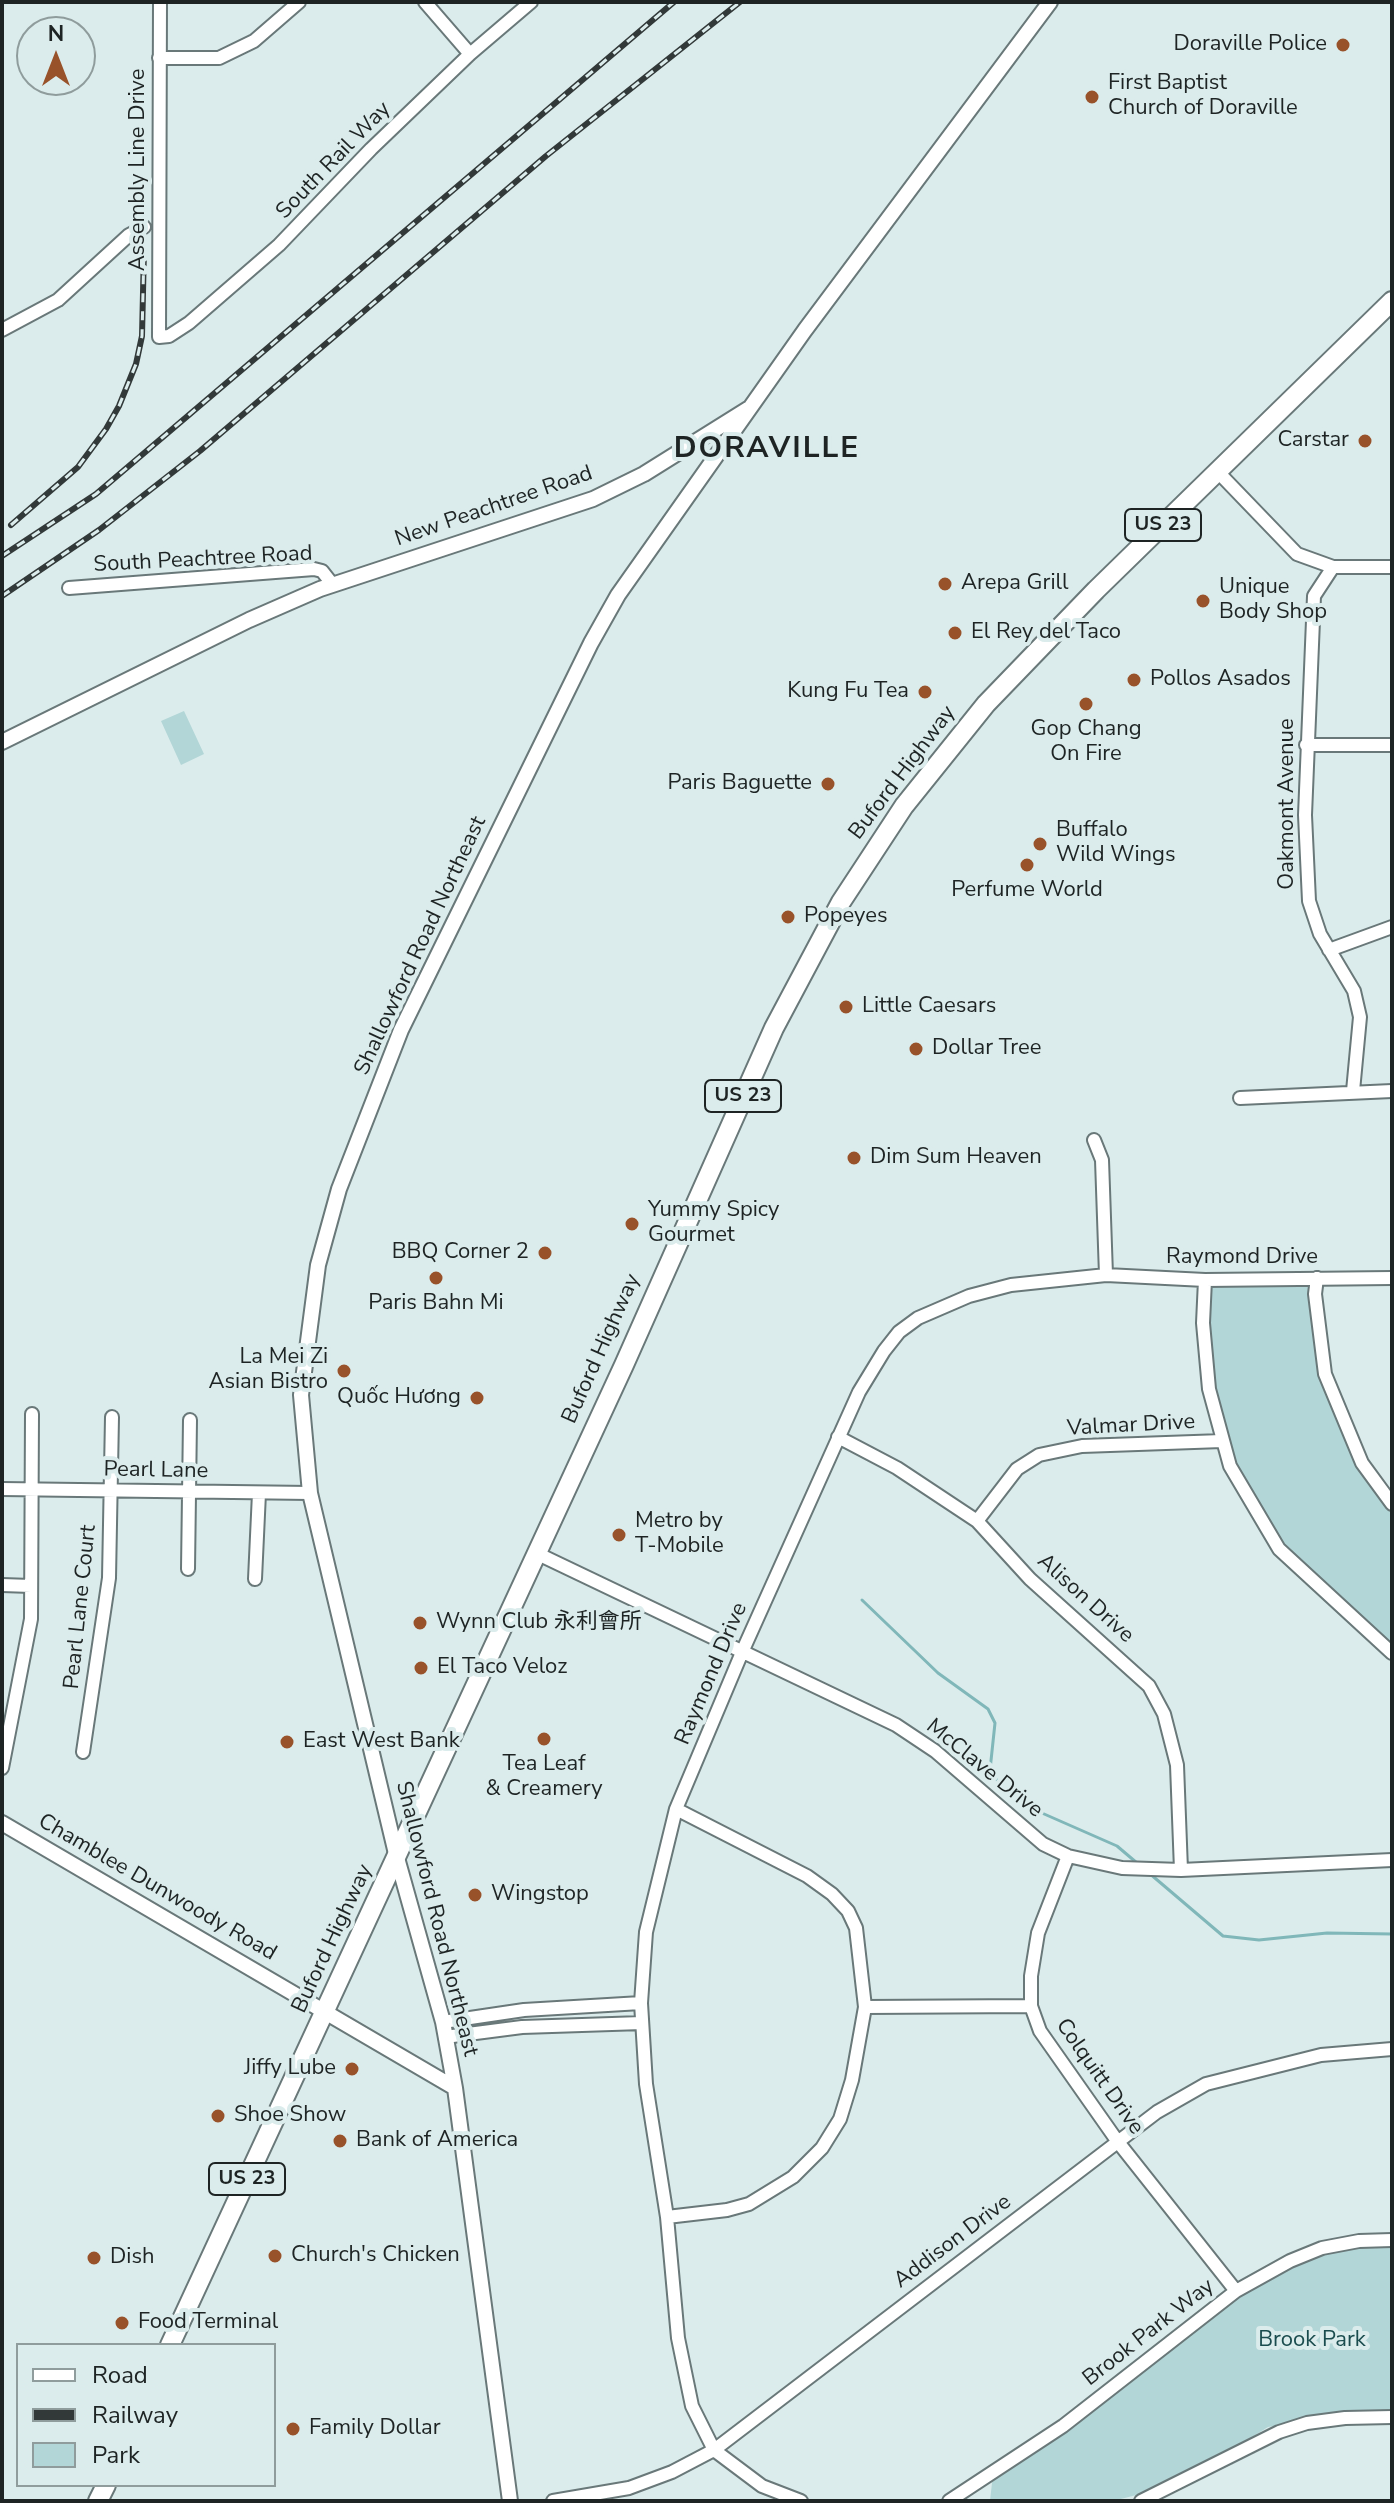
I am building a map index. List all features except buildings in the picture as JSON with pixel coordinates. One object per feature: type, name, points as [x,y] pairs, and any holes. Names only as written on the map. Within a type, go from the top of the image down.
[{"type":"main road","name":"Buford Highway","points":[[171,2343],[397,1858],[774,1028],[848,891],[904,806],[986,704],[1096,590],[1392,301]]},
{"type":"street","name":"Assembly Line Drive","points":[[159,337],[160,2]]},
{"type":"street","points":[[159,58],[219,58],[254,41],[299,2]]},
{"type":"street","points":[[425,2],[470,54]]},
{"type":"street","name":"South Rail Way","points":[[159,337],[169,336],[189,323],[279,245],[371,149],[470,54],[531,2]]},
{"type":"street","name":"New Peachtree Road","points":[[2,742],[257,616],[333,585],[593,499],[644,474],[752,407],[805,330],[1050,2]]},
{"type":"street","points":[[2,330],[58,300],[129,235],[144,227]]},
{"type":"street","name":"Shallowford Road Northeast","points":[[510,2501],[455,2088],[443,2022],[397,1858],[310,1493],[301,1395],[318,1265],[339,1189],[401,1030],[591,643],[618,595],[752,407]]},
{"type":"street","points":[[1218,472],[1297,554],[1333,567],[1392,567]]},
{"type":"street","name":"Oakmont Avenue","points":[[1333,567],[1314,596],[1306,745],[1309,901],[1329,950],[1354,991],[1360,1017],[1353,1091]]},
{"type":"street","name":"South Peachtree Road","points":[[69,588],[314,569],[322,571],[333,585]]},
{"type":"street","points":[[1306,745],[1392,745]]},
{"type":"street","points":[[1329,950],[1392,927]]},
{"type":"street","points":[[1240,1098],[1392,1091]]},
{"type":"street","points":[[1094,1140],[1102,1160],[1106,1275]]},
{"type":"street","name":"Raymond Drive","points":[[801,2501],[762,2486],[714,2450],[692,2406],[678,2338],[667,2217],[646,2084],[641,2003],[646,1932],[676,1809],[838,1437],[884,1351],[899,1332],[918,1318],[969,1296],[1011,1285],[1106,1275],[1205,1280],[1392,1278]]},
{"type":"street","points":[[1317,1278],[1315,1294],[1325,1374],[1362,1463],[1392,1504]]},
{"type":"street","points":[[1205,1280],[1203,1323],[1209,1389],[1222,1441],[1247,1498],[1279,1549],[1392,1653]]},
{"type":"street","points":[[2,1768],[31,1619],[32,1414]]},
{"type":"street","name":"Pearl Lane Court","points":[[83,1752],[109,1578],[112,1417]]},
{"type":"street","points":[[188,1569],[190,1420]]},
{"type":"street","name":"Alison Drive","points":[[838,1437],[897,1468],[977,1521],[1030,1579],[1149,1686],[1164,1714],[1177,1765],[1181,1870]]},
{"type":"street","name":"Valmar Drive","points":[[977,1521],[1017,1469],[1039,1455],[1082,1446],[1222,1441]]},
{"type":"street","name":"Pearl Lane","points":[[2,1489],[310,1493]]},
{"type":"street","points":[[255,1579],[259,1493]]},
{"type":"street","name":"McClave Drive","points":[[536,1553],[896,1725],[935,1751],[1043,1844],[1068,1856],[1135,1869],[1181,1870],[1392,1860]]},
{"type":"street","points":[[2,1585],[31,1586]]},
{"type":"street","points":[[667,2217],[727,2210],[749,2204],[793,2177],[822,2148],[840,2119],[852,2080],[865,2007],[856,1928],[848,1911],[807,1876],[676,1809]]},
{"type":"street","name":"Chamblee Dunwoody Road","points":[[2,1823],[455,2088]]},
{"type":"street","name":"Colquitt Drive","points":[[1068,1856],[1038,1933],[1031,1976],[1031,2006],[1040,2031],[1118,2142],[1236,2291]]},
{"type":"street","points":[[443,2022],[524,2010],[641,2003]]},
{"type":"street","points":[[865,2007],[1031,2006]]},
{"type":"street","points":[[445,2037],[522,2027],[642,2023]]},
{"type":"street","name":"Addison Drive","points":[[553,2501],[629,2488],[672,2472],[714,2450],[1157,2112],[1206,2084],[1321,2055],[1392,2049]]},
{"type":"street","name":"Brook Park Way","points":[[949,2501],[1063,2426],[1236,2291],[1290,2261],[1322,2248],[1359,2241],[1392,2240]]},
{"type":"street","points":[[1141,2501],[1279,2432],[1307,2423],[1392,2417]]},
{"type":"green space","points":[[184,711],[204,754],[181,765],[161,721]]},
{"type":"green space","points":[[1316,1279],[1325,1375],[1355,1452],[1392,1502],[1392,1650],[1258,1520],[1218,1431],[1205,1281]]},
{"type":"green space","name":"Brook Park","points":[[1392,2240],[1392,2413],[1359,2412],[1268,2427],[1208,2465],[1148,2492],[1113,2501],[990,2501],[993,2474],[1193,2326],[1295,2257]]},
{"type":"waterway","points":[[862,1600],[938,1673],[988,1709],[995,1723],[990,1770],[1010,1799],[1117,1846],[1137,1863]]},
{"type":"waterway","points":[[1149,1873],[1223,1936],[1259,1940],[1327,1933],[1392,1934]]},
{"type":"railway","points":[[2,556],[96,494],[674,2]]},
{"type":"railway","points":[[2,596],[99,530],[200,451],[546,156],[740,2]]},
{"type":"railway","points":[[11,525],[78,467],[119,406],[136,364],[142,336],[144,249]]},
{"type":"place","name":"Doraville Police","points":[[1343,45]]},
{"type":"place","name":"First Baptist Church of Doraville","points":[[1092,97]]},
{"type":"place","name":"Carstar","points":[[1365,441]]},
{"type":"place","name":"Arepa Grill","points":[[945,584]]},
{"type":"place","name":"Unique Body Shop","points":[[1203,601]]},
{"type":"place","name":"El Rey del Taco","points":[[955,633]]},
{"type":"place","name":"Pollos Asados","points":[[1134,680]]},
{"type":"place","name":"Kung Fu Tea","points":[[925,692]]},
{"type":"place","name":"Gop Chang On Fire","points":[[1086,704]]},
{"type":"place","name":"Paris Baguette","points":[[828,784]]},
{"type":"place","name":"Buffalo Wild Wings","points":[[1040,844]]},
{"type":"place","name":"Perfume World","points":[[1027,865]]},
{"type":"place","name":"Popeyes","points":[[788,917]]},
{"type":"place","name":"Little Caesars","points":[[846,1007]]},
{"type":"place","name":"Dollar Tree","points":[[916,1049]]},
{"type":"place","name":"Dim Sum Heaven","points":[[854,1158]]},
{"type":"place","name":"Yummy Spicy Gourmet","points":[[632,1224]]},
{"type":"place","name":"BBQ Corner 2","points":[[545,1253]]},
{"type":"place","name":"Paris Bahn Mi","points":[[436,1278]]},
{"type":"place","name":"La Mei Zi Asian Bistro","points":[[344,1371]]},
{"type":"place","name":"Quốc Hương","points":[[477,1398]]},
{"type":"place","name":"Metro by T-Mobile","points":[[619,1535]]},
{"type":"place","name":"Wynn Club 永利會所","points":[[420,1623]]},
{"type":"place","name":"El Taco Veloz","points":[[421,1668]]},
{"type":"place","name":"Tea Leaf & Creamery","points":[[544,1739]]},
{"type":"place","name":"East West Bank","points":[[287,1742]]},
{"type":"place","name":"Wingstop","points":[[475,1895]]},
{"type":"place","name":"Jiffy Lube","points":[[352,2069]]},
{"type":"place","name":"Shoe Show","points":[[218,2116]]},
{"type":"place","name":"Bank of America","points":[[340,2141]]},
{"type":"place","name":"Church's Chicken","points":[[275,2256]]},
{"type":"place","name":"Dish","points":[[94,2258]]},
{"type":"place","name":"Food Terminal","points":[[122,2323]]},
{"type":"place","name":"Family Dollar","points":[[293,2429]]},
{"type":"district","name":"DORAVILLE","points":[[767,450]]}]
